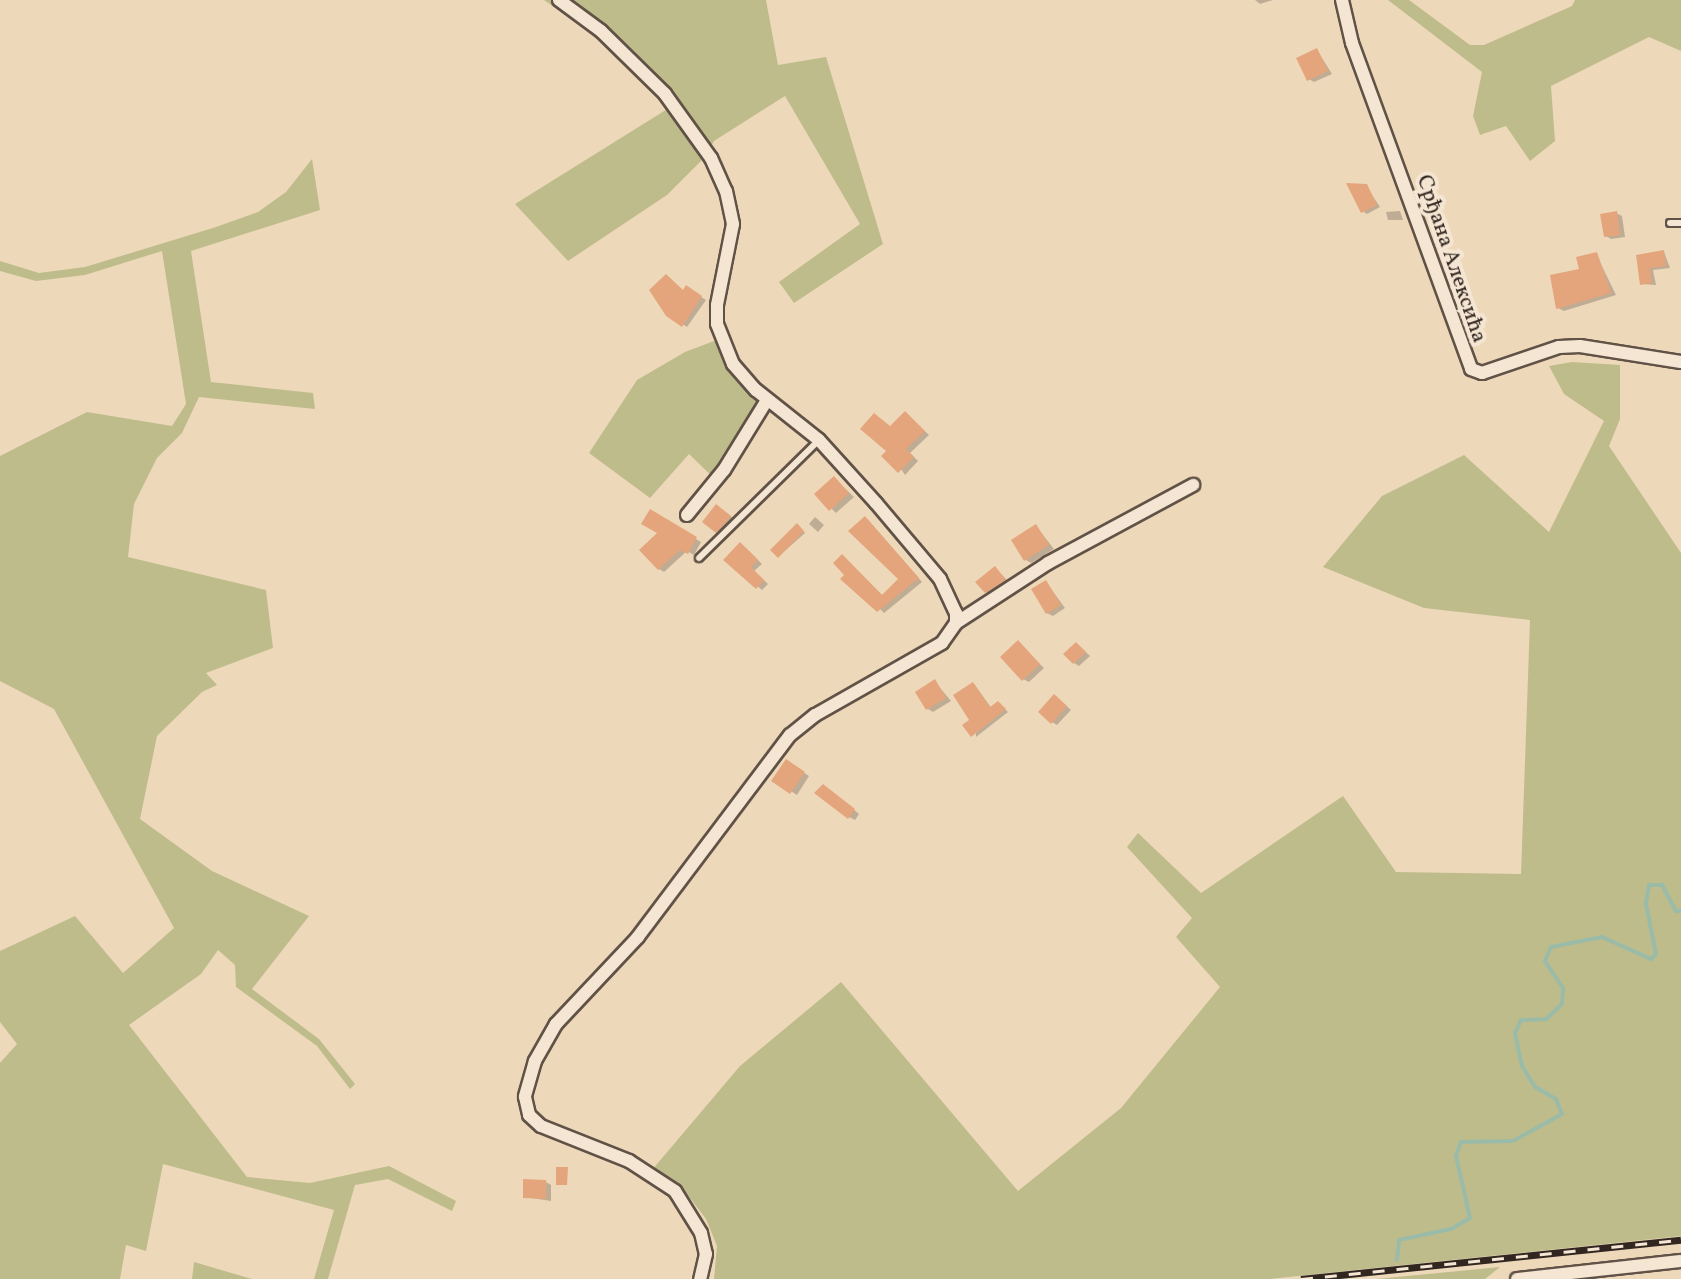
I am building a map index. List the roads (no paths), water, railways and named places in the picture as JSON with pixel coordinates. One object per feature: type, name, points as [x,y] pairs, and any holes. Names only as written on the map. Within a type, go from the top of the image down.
[{"type":"street","points":[[559,0],[601,31],[656,85],[711,158],[726,191],[733,224],[717,324],[733,364],[767,400],[819,440],[940,579],[956,623]]},
{"type":"street","name":"Срђана Алексића","points":[[1342,0],[1352,43],[1471,369],[1482,373],[1559,347],[1580,346],[1681,362]]},
{"type":"street","points":[[687,515],[719,478],[767,400]]},
{"type":"street","points":[[700,1279],[706,1254],[701,1233],[675,1191],[629,1161],[541,1126],[529,1115],[525,1097],[535,1061],[556,1024],[638,937],[790,735],[815,715],[930,651],[956,623],[1048,563],[1193,485]]},
{"type":"street","points":[[1517,1279],[1681,1261]]},
{"type":"lane","points":[[1670,223],[1681,223]]},
{"type":"lane","points":[[699,558],[819,440]]},
{"type":"waterway","points":[[1397,1260],[1399,1240],[1451,1229],[1470,1218],[1456,1156],[1461,1142],[1513,1141],[1562,1114],[1556,1099],[1535,1087],[1522,1066],[1515,1033],[1521,1020],[1546,1019],[1562,1004],[1563,988],[1545,961],[1551,947],[1602,937],[1651,959],[1656,954],[1646,904],[1649,885],[1662,885],[1676,911],[1681,911]]},
{"type":"railway","points":[[1301,1279],[1681,1240]]}]
